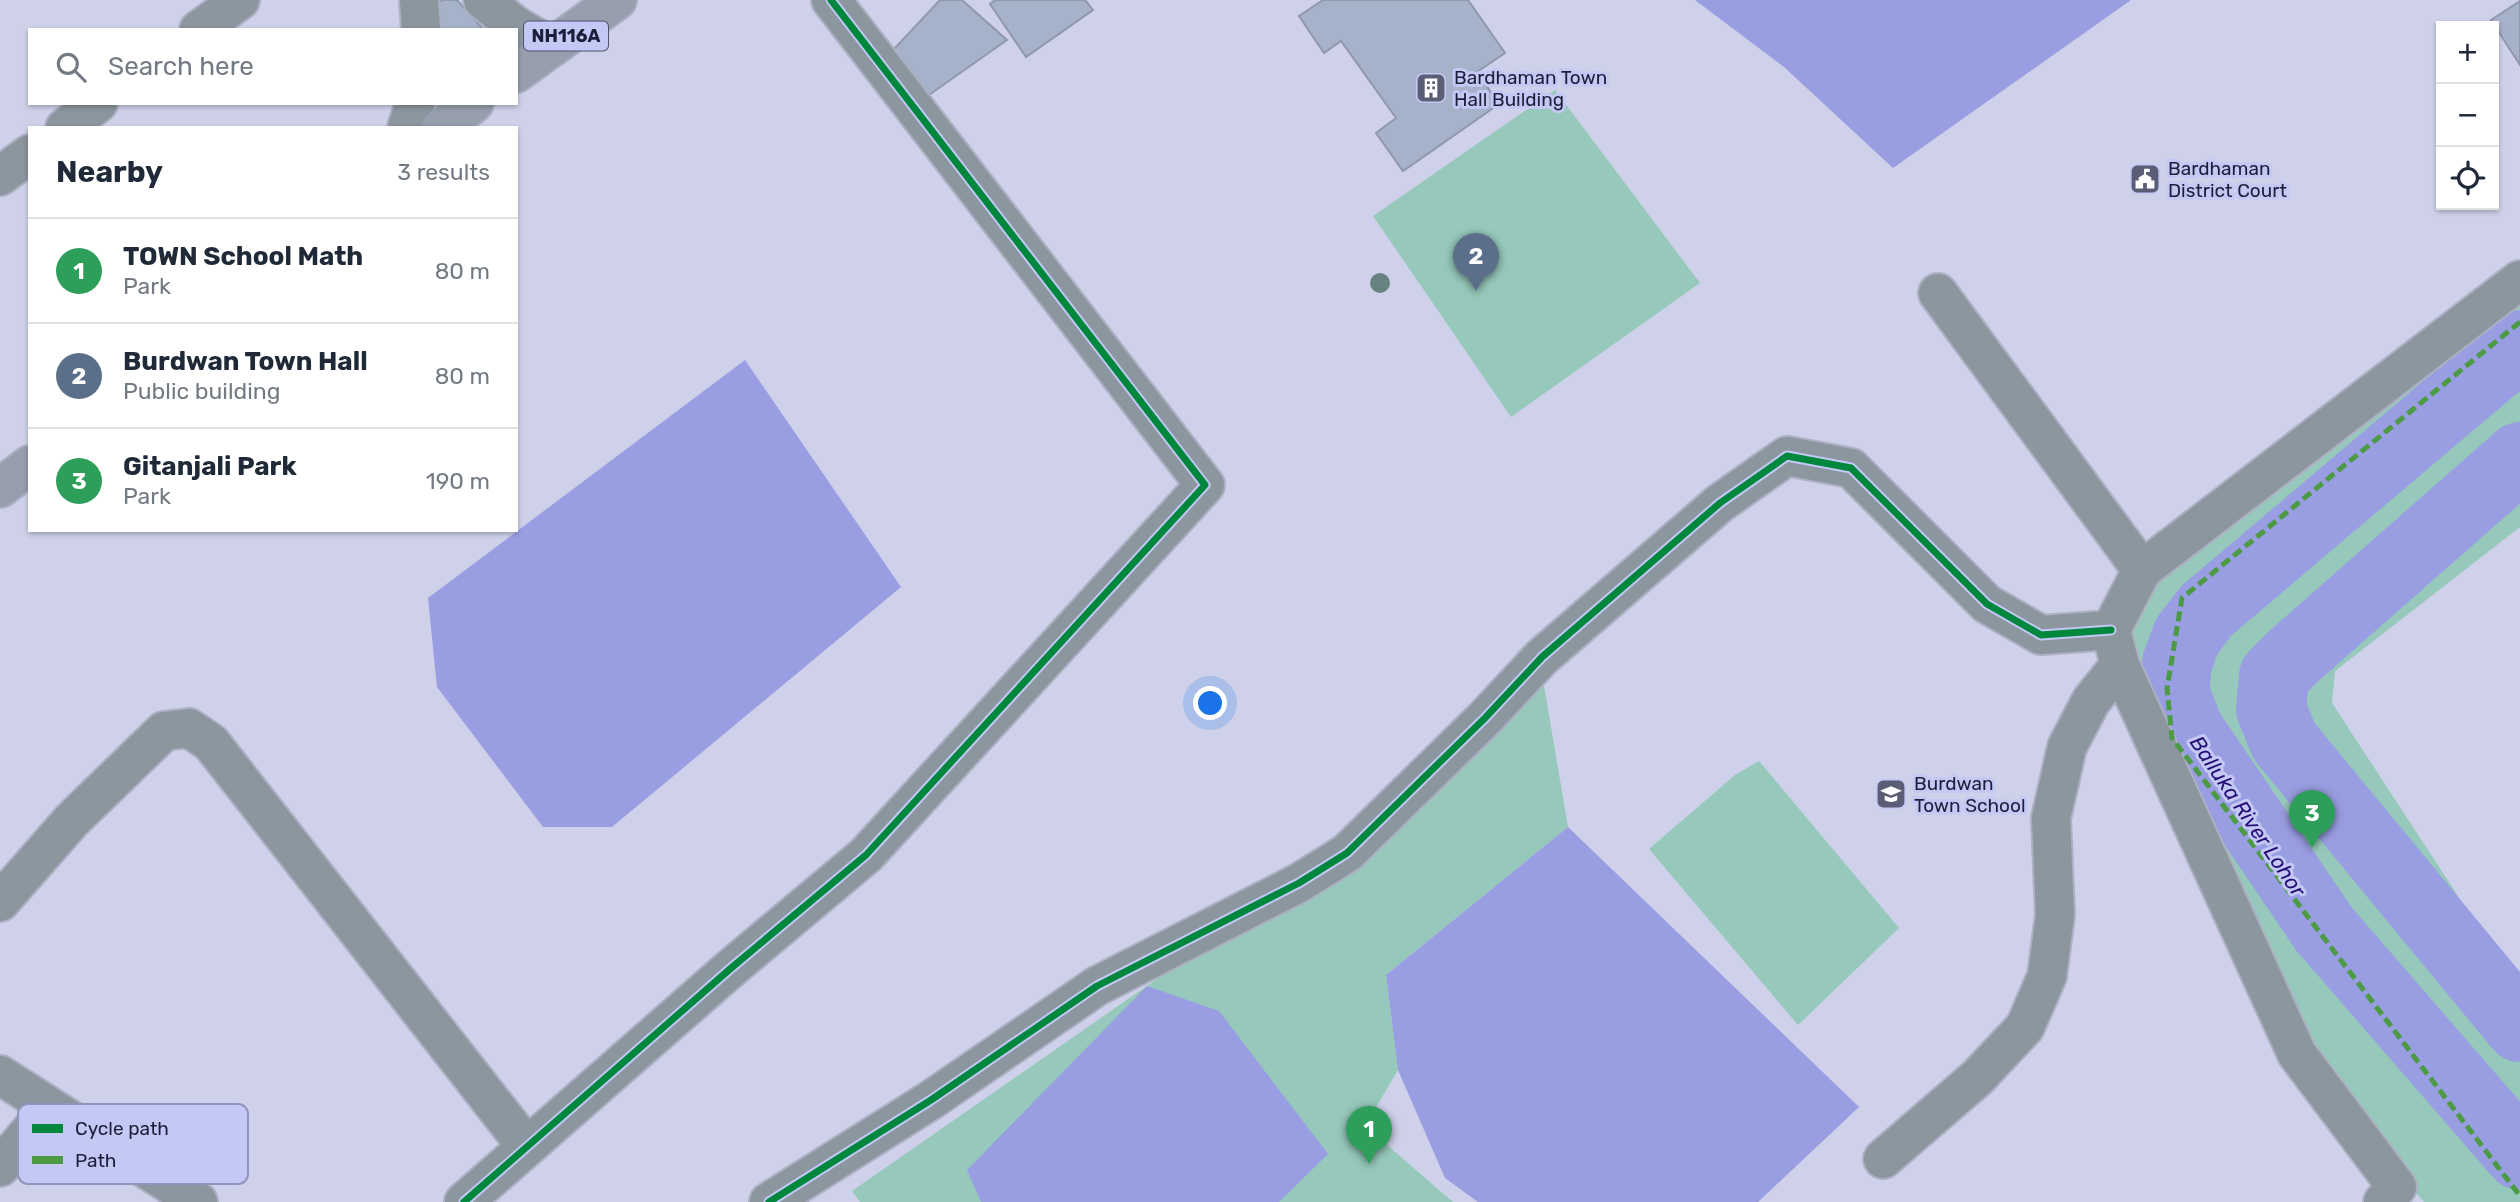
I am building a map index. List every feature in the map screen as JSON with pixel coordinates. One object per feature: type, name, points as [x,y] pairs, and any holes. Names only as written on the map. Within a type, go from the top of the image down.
[{"type":"highway","name":"NH116A","points":[[518,72],[617,0]]},
{"type":"highway","points":[[444,126],[471,105]]},
{"type":"highway","points":[[0,488],[28,467]]},
{"type":"street","points":[[202,28],[240,0]]},
{"type":"street","points":[[419,0],[421,28]]},
{"type":"street","points":[[483,0],[516,26],[552,47]]},
{"type":"street","points":[[464,1202],[866,855],[1205,485],[831,0]]},
{"type":"street","points":[[68,126],[95,105]]},
{"type":"street","points":[[408,126],[414,105]]},
{"type":"street","points":[[0,176],[28,155]]},
{"type":"street","points":[[1883,1159],[1978,1077],[2025,1027],[2046,976],[2054,915],[2051,818],[2067,747],[2115,647],[2143,570],[2520,280]]},
{"type":"street","points":[[1938,293],[2143,570]]},
{"type":"street","points":[[769,1202],[931,1100],[1097,986],[1287,890],[1347,853],[1485,718],[1542,657],[1720,503],[1787,456],[1851,468],[1987,604],[2041,635],[2115,647]]},
{"type":"street","points":[[2115,647],[2297,1054],[2397,1197]]},
{"type":"street","points":[[0,902],[72,820],[164,731],[189,728],[211,743],[527,1147]]},
{"type":"street","points":[[0,1075],[44,1104]]},
{"type":"street","points":[[0,1167],[18,1146]]},
{"type":"street","points":[[170,1184],[198,1202]]},
{"type":"green space","points":[[1555,90],[1700,283],[1511,417],[1373,216]]},
{"type":"green space","points":[[2520,273],[2520,527],[2335,671],[2332,703],[2520,991],[2520,1202],[2424,1202],[2297,1054],[2120,665],[2142,570]]},
{"type":"green space","points":[[1540,662],[1568,827],[1386,975],[1398,1070],[1365,1126],[1453,1202],[860,1202],[852,1191],[1197,951],[1348,858]]},
{"type":"green space","points":[[1759,761],[1899,928],[1798,1025],[1649,849],[1735,775]]},
{"type":"water","points":[[1695,0],[2131,0],[1893,168],[1784,67]]},
{"type":"water","points":[[745,360],[901,587],[612,827],[543,827],[437,687],[428,598]]},
{"type":"water","points":[[1568,827],[1859,1107],[1758,1202],[1478,1202],[1445,1178],[1398,1070],[1386,975]]},
{"type":"water","points":[[1147,986],[1219,1011],[1328,1154],[1279,1202],[981,1202],[967,1170]]},
{"type":"building","points":[[443,0],[457,0],[482,28],[437,28],[436,4]]},
{"type":"building","points":[[940,0],[962,0],[1007,40],[929,95],[893,50]]},
{"type":"building","points":[[995,0],[1085,0],[1093,10],[1026,57],[990,4]]},
{"type":"building","name":"Bardhaman Town Hall Building","points":[[1323,0],[1468,0],[1505,53],[1477,72],[1499,104],[1403,171],[1376,133],[1396,118],[1341,41],[1324,53],[1299,16]]},
{"type":"building","points":[[2520,1],[2520,65],[2499,32],[2499,21],[2491,20]]},
{"type":"waterway","name":"Balluka River Lohor","points":[[2520,345],[2206,611],[2187,636],[2177,663],[2174,692],[2189,730],[2324,929],[2520,1155]]},
{"type":"waterway","name":"Balluka River Lohor","points":[[2520,457],[2274,676],[2271,709],[2284,741],[2520,1027]]},
{"type":"marked path","points":[[2520,322],[2182,598],[2167,688],[2172,738],[2520,1196]]},
{"type":"cycle path","points":[[464,1202],[730,969],[866,855],[1205,485],[831,0]]},
{"type":"cycle path","points":[[769,1202],[931,1100],[1097,986],[1299,883],[1347,853],[1485,718],[1542,657],[1720,503],[1787,456],[1851,468],[1987,604],[2041,635],[2111,630]]},
{"type":"place","name":"Bardhaman Town Hall Building","points":[[1431,88]]},
{"type":"place","name":"Bardhaman District Court","points":[[2145,179]]},
{"type":"place","name":"Burdwan Town Hall","points":[[1476,291]]},
{"type":"place","name":"Burdwan Town School","points":[[1891,794]]},
{"type":"place","name":"Gitanjali Park","points":[[2312,848]]},
{"type":"place","name":"TOWN School Math","points":[[1369,1164]]}]
